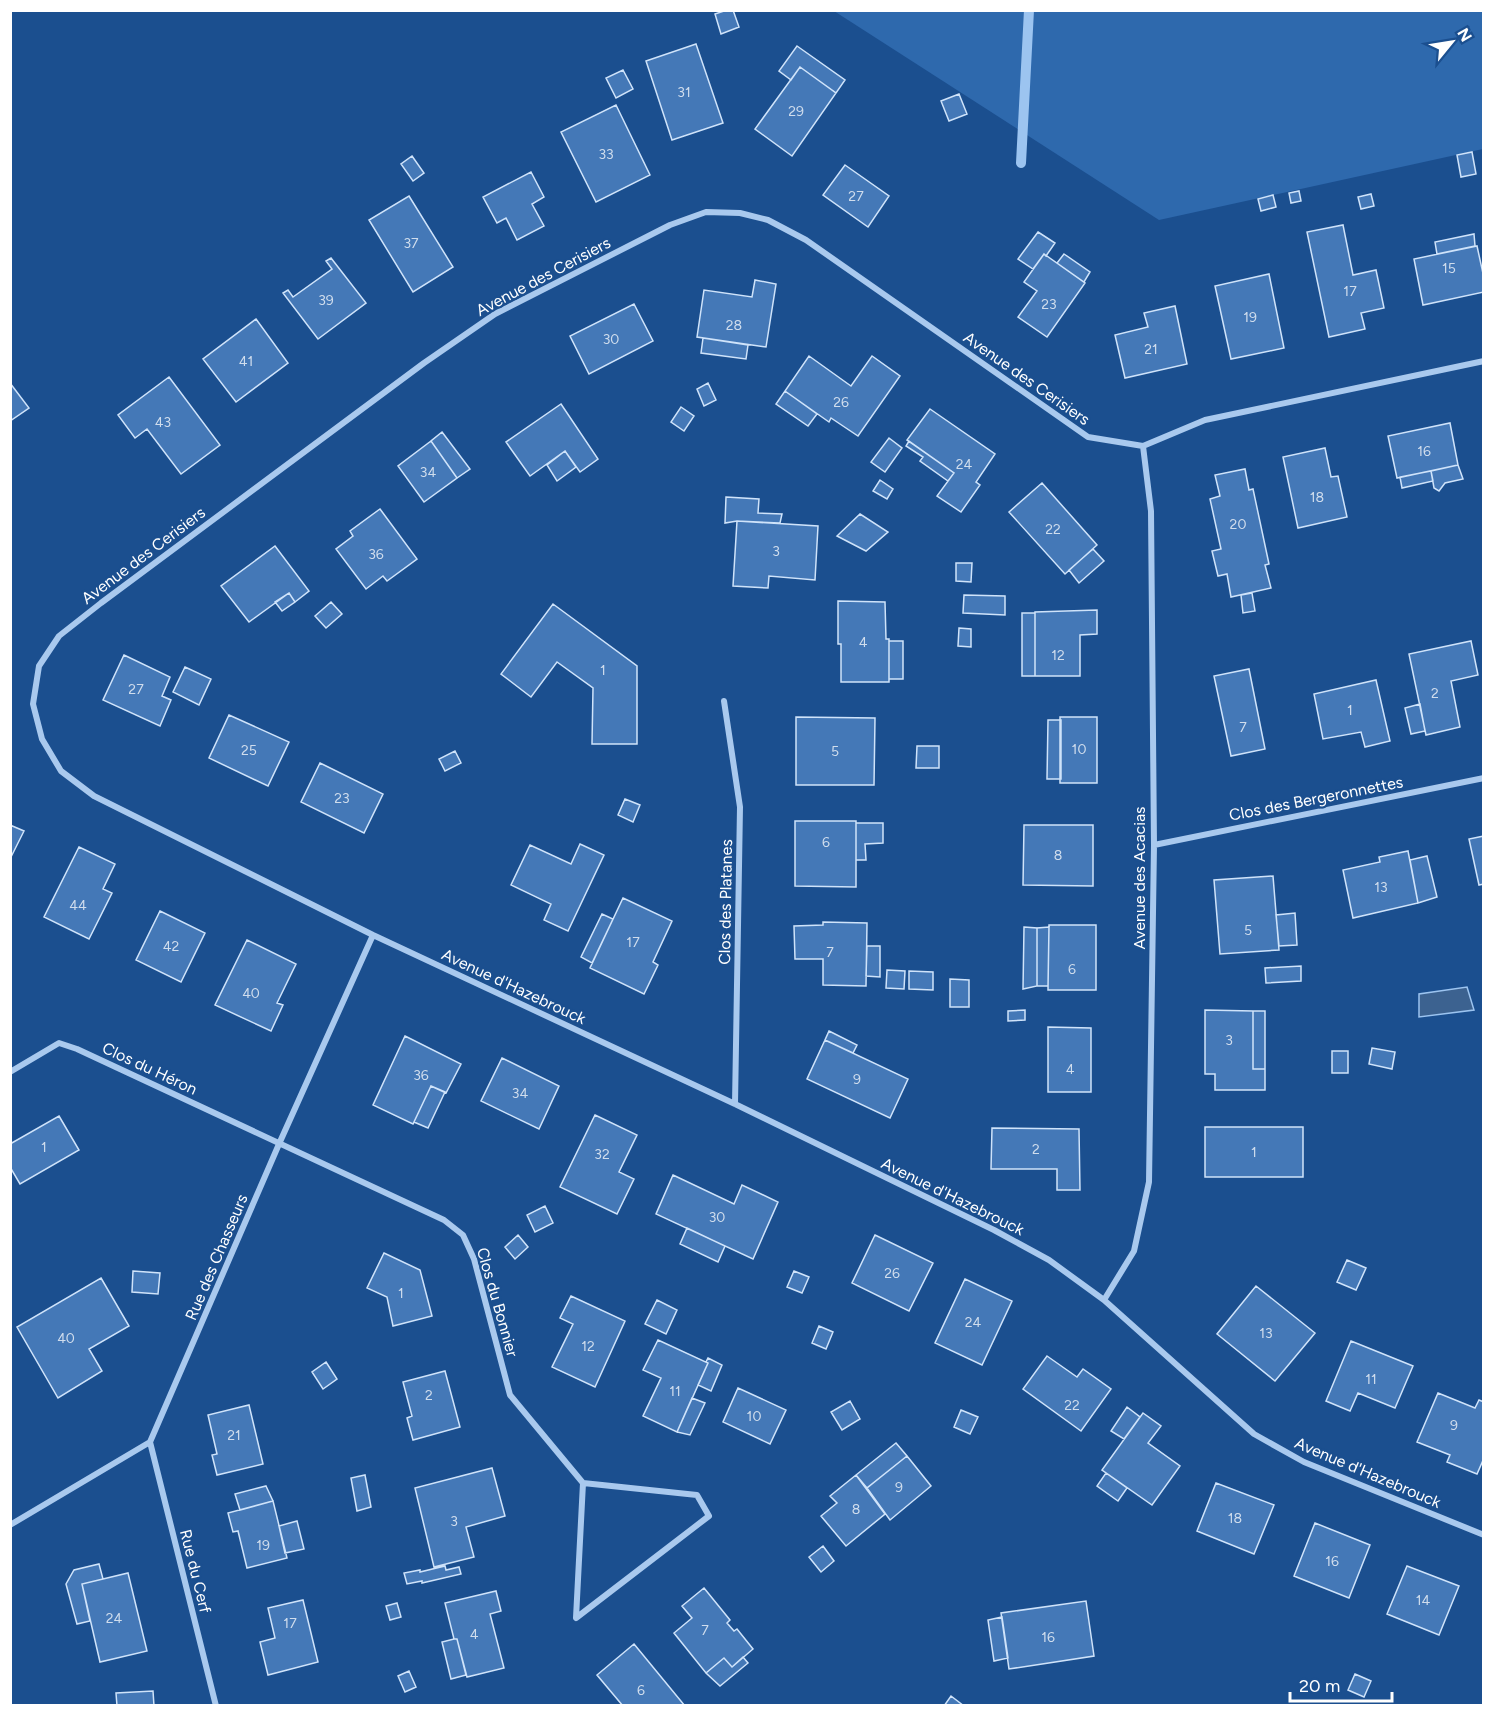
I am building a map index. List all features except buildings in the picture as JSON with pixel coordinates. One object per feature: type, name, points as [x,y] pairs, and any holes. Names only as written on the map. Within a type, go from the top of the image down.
[{"type":"street","name":"Avenue des Cerisiers","points":[[373,935],[94,796],[61,771],[42,739],[33,704],[39,666],[59,636],[101,603],[424,363],[495,314],[670,225],[706,212],[740,213],[768,220],[806,240],[1088,437],[1143,446]]},
{"type":"street","points":[[1143,446],[1205,420],[1484,361]]},
{"type":"street","name":"Avenue des Acacias","points":[[1104,1300],[1134,1251],[1149,1182],[1154,844],[1151,511],[1143,446]]},
{"type":"street","name":"Clos des Platanes","points":[[724,701],[740,807],[735,1104]]},
{"type":"street","name":"Clos des Bergeronnettes","points":[[1154,844],[1484,778]]},
{"type":"street","name":"Avenue d'Hazebrouck","points":[[373,935],[735,1104],[994,1230],[1049,1260],[1104,1300],[1254,1434],[1304,1462],[1484,1534]]},
{"type":"street","name":"Rue des Chasseurs","points":[[150,1443],[279,1144],[373,935]]},
{"type":"street","name":"Clos du Héron","points":[[10,1072],[59,1043],[77,1049],[279,1144]]},
{"type":"street","name":"Clos du Bonnier","points":[[279,1144],[444,1220],[463,1235],[474,1259],[510,1395],[583,1483]]},
{"type":"street","points":[[10,1525],[150,1443]]},
{"type":"street","name":"Rue du Cerf","points":[[150,1443],[216,1706]]},
{"type":"street","points":[[583,1483],[697,1495],[709,1516],[576,1618],[583,1483]]},
{"type":"shaded area","points":[[834,11],[1483,11],[1483,149],[1159,220]]},
{"type":"shaded area","points":[[1467,987],[1474,1010],[1419,1017],[1419,994]]},
{"type":"waterway","points":[[1021,163],[1029,10]]}]
